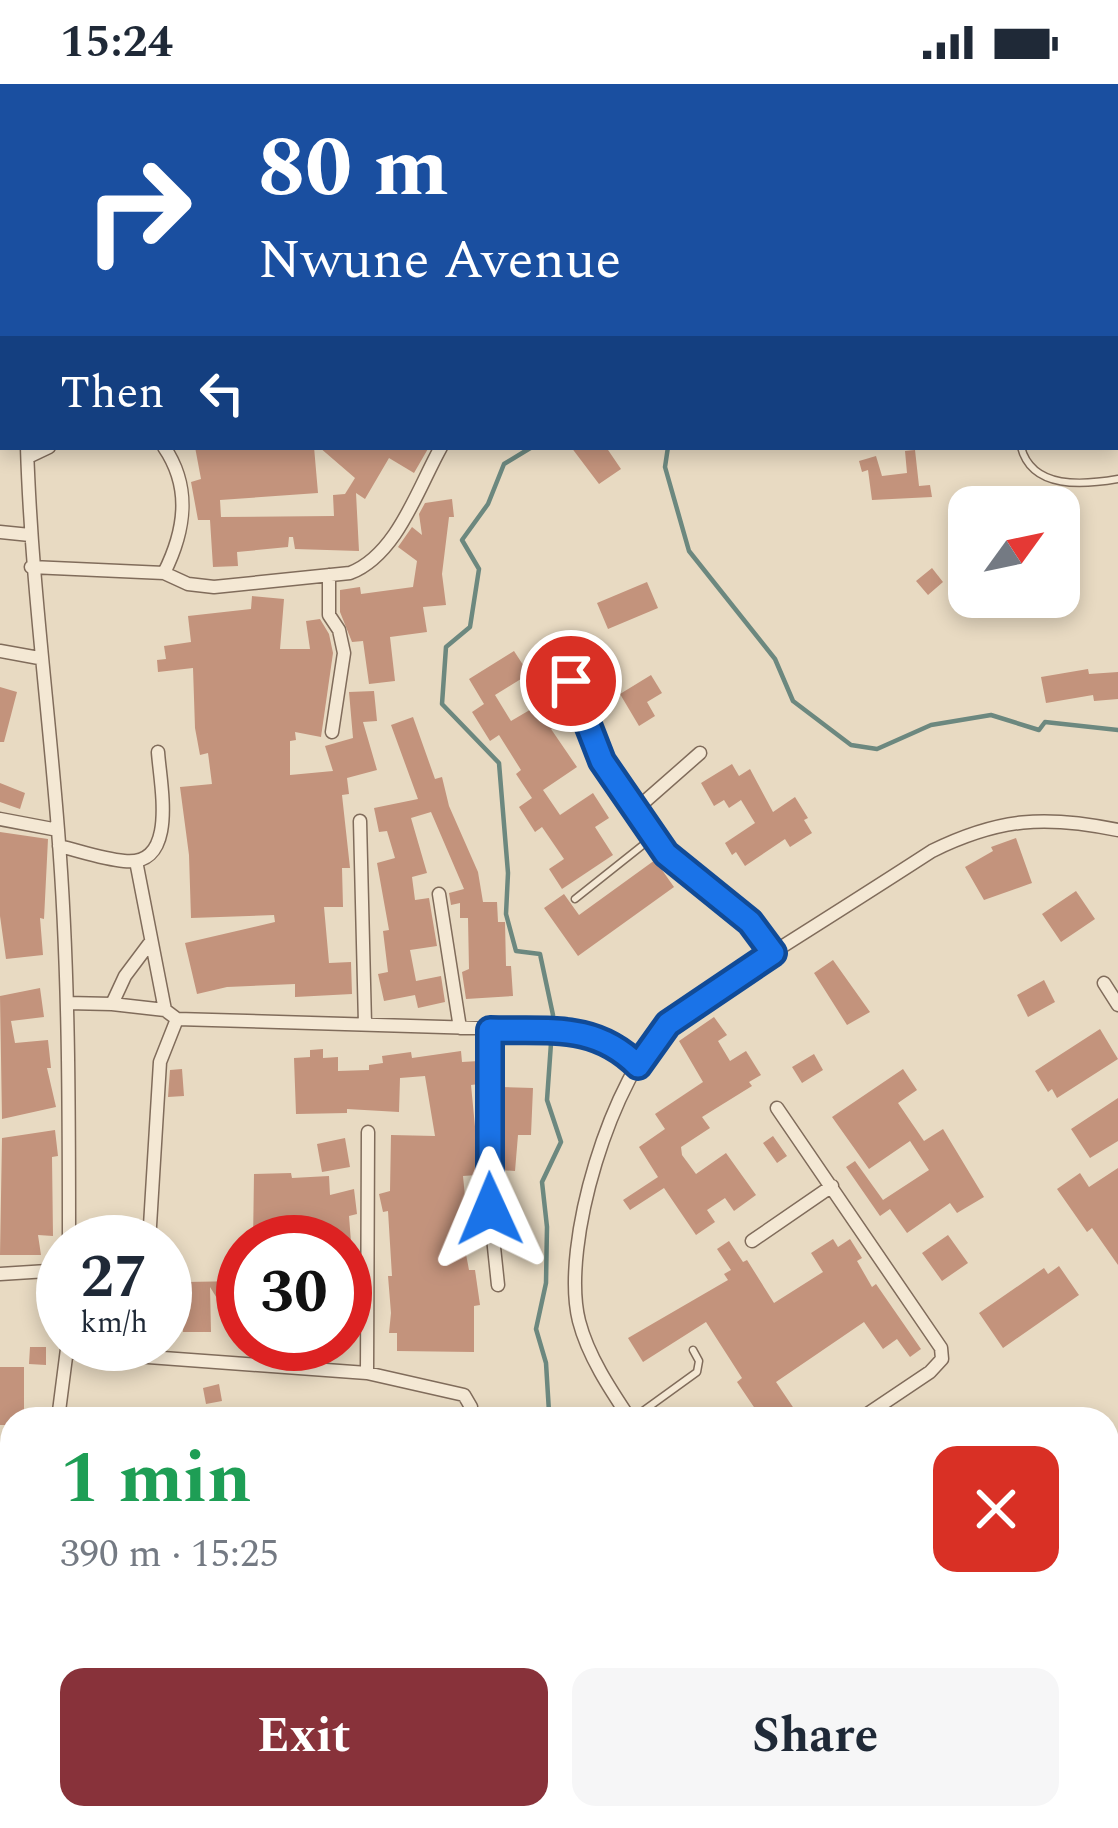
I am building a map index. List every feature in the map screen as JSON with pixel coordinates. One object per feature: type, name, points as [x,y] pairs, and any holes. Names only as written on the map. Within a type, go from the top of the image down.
[{"type":"street","points":[[164,573],[184,516],[180,481],[165,450]]},
{"type":"street","points":[[31,567],[164,573],[188,584],[214,587],[364,568],[392,538],[439,450]]},
{"type":"street","points":[[28,452],[31,567],[59,846],[67,1003],[69,1215]]},
{"type":"street","points":[[0,532],[30,536]]},
{"type":"street","points":[[329,575],[329,615],[339,630],[344,653],[332,732]]},
{"type":"street","points":[[555,641],[602,761],[634,811],[666,854],[750,922],[773,953]]},
{"type":"street","points":[[0,651],[39,658]]},
{"type":"street","points":[[59,846],[136,861],[158,844],[163,830],[158,752]]},
{"type":"street","points":[[634,811],[700,753]]},
{"type":"street","points":[[0,819],[58,830]]},
{"type":"street","points":[[624,1407],[579,1320],[576,1289],[586,1189],[638,1066],[668,1024],[932,851],[963,836],[1040,819],[1118,830]]},
{"type":"street","points":[[360,821],[365,1024]]},
{"type":"street","points":[[136,861],[165,1010]]},
{"type":"street","points":[[439,894],[460,1028]]},
{"type":"street","points":[[112,1004],[124,976],[149,944]]},
{"type":"street","points":[[1104,983],[1118,1005]]},
{"type":"street","points":[[67,1003],[165,1010],[177,1019],[579,1031],[609,1042],[638,1066]]},
{"type":"street","points":[[151,1215],[160,1062],[177,1019]]},
{"type":"street","points":[[490,1030],[490,1209],[498,1285]]},
{"type":"street","points":[[776,1108],[931,1329],[942,1359],[878,1407]]},
{"type":"street","points":[[367,1373],[368,1132]]},
{"type":"street","points":[[752,1241],[832,1186]]},
{"type":"street","points":[[0,1274],[36,1272]]},
{"type":"street","points":[[192,1358],[367,1373],[464,1395],[471,1407]]},
{"type":"street","points":[[60,1407],[64,1371]]},
{"type":"lane","points":[[1022,450],[1024,459],[1041,474],[1066,484],[1118,479]]},
{"type":"lane","points":[[575,899],[653,837]]},
{"type":"lane","points":[[648,1407],[697,1372],[699,1361],[693,1350]]},
{"type":"building","points":[[196,450],[314,450],[318,493],[220,500],[221,517],[334,516],[333,495],[345,494],[355,478],[322,450],[427,450],[414,473],[389,458],[365,499],[356,493],[359,551],[295,549],[289,537],[288,547],[237,552],[238,566],[213,567],[210,520],[198,520],[191,482],[201,479]]},
{"type":"building","points":[[573,450],[608,450],[621,469],[599,484]]},
{"type":"building","points":[[915,450],[919,486],[930,485],[932,497],[872,500],[868,470],[862,472],[859,461],[876,456],[882,476],[907,473],[905,451]]},
{"type":"building","points":[[452,499],[454,517],[449,517],[442,574],[446,605],[423,607],[427,632],[390,637],[395,681],[369,684],[363,641],[352,642],[340,612],[340,590],[360,587],[361,594],[413,587],[417,561],[398,547],[412,527],[422,535],[419,514],[425,503]]},
{"type":"building","points":[[932,568],[943,582],[928,595],[916,581]]},
{"type":"building","points":[[647,582],[658,608],[608,629],[597,603]]},
{"type":"building","points":[[252,596],[284,599],[280,649],[310,649],[306,621],[320,619],[329,634],[333,653],[321,737],[295,732],[296,740],[290,741],[290,775],[333,771],[325,746],[353,738],[349,692],[374,691],[377,721],[363,722],[377,770],[347,778],[349,794],[342,795],[350,868],[342,868],[343,907],[324,907],[329,963],[351,962],[352,994],[295,997],[295,984],[227,987],[197,994],[185,943],[275,922],[274,915],[191,918],[180,787],[212,784],[208,753],[200,755],[195,728],[193,668],[158,672],[157,660],[166,659],[164,646],[191,642],[188,616],[251,609]]},
{"type":"building","points":[[514,651],[529,674],[495,695],[511,721],[545,701],[560,724],[551,729],[577,767],[543,790],[560,815],[593,793],[609,818],[595,827],[613,855],[562,889],[549,869],[564,859],[542,827],[535,832],[519,807],[532,798],[516,774],[521,770],[499,735],[490,741],[472,712],[484,704],[469,679]]},
{"type":"building","points":[[1088,669],[1089,674],[1118,672],[1118,699],[1094,701],[1093,695],[1046,703],[1041,677]]},
{"type":"building","points":[[651,675],[662,693],[647,702],[655,716],[639,726],[620,694]]},
{"type":"building","points":[[0,687],[17,692],[4,742],[0,742]]},
{"type":"building","points":[[413,717],[435,779],[442,777],[449,806],[478,872],[483,902],[497,902],[498,922],[505,922],[506,966],[511,966],[513,996],[466,999],[462,972],[469,969],[468,918],[460,918],[460,903],[451,905],[449,893],[464,889],[431,812],[411,818],[427,873],[412,877],[415,900],[429,898],[437,946],[410,950],[416,981],[441,976],[445,1002],[418,1008],[415,995],[384,1001],[378,974],[388,972],[383,931],[389,930],[377,863],[395,858],[387,831],[379,832],[374,808],[418,799],[391,725]]},
{"type":"building","points":[[732,764],[739,776],[750,769],[773,812],[795,797],[812,833],[790,847],[785,839],[745,866],[736,852],[732,855],[725,843],[755,823],[741,800],[729,808],[724,800],[714,806],[701,783]]},
{"type":"building","points":[[0,783],[25,793],[20,809],[0,802]]},
{"type":"building","points":[[0,832],[48,839],[44,919],[40,918],[43,955],[6,959],[0,916]]},
{"type":"building","points":[[1016,838],[1032,883],[984,900],[965,867],[993,851],[991,847]]},
{"type":"building","points":[[655,860],[674,887],[578,956],[544,908],[564,894],[579,915]]},
{"type":"building","points":[[1076,891],[1095,919],[1061,942],[1042,914]]},
{"type":"building","points":[[833,960],[870,1012],[847,1025],[814,973]]},
{"type":"building","points":[[1044,980],[1055,1002],[1028,1017],[1017,995]]},
{"type":"building","points":[[40,988],[44,1017],[11,1021],[15,1043],[48,1040],[51,1068],[47,1068],[56,1107],[2,1119],[0,996]]},
{"type":"building","points":[[714,1017],[727,1035],[718,1041],[730,1061],[746,1051],[761,1075],[749,1082],[752,1086],[702,1117],[710,1128],[681,1147],[682,1155],[696,1174],[726,1153],[756,1195],[734,1211],[725,1198],[707,1210],[715,1222],[696,1235],[664,1188],[630,1210],[623,1200],[658,1177],[639,1147],[665,1129],[655,1114],[703,1082],[679,1041]]},
{"type":"building","points":[[1100,1029],[1118,1059],[1057,1098],[1052,1089],[1048,1092],[1035,1071]]},
{"type":"building","points":[[323,1049],[323,1058],[338,1057],[338,1071],[369,1070],[369,1065],[383,1063],[382,1056],[411,1052],[412,1058],[461,1051],[462,1062],[479,1061],[479,1084],[471,1085],[479,1168],[477,1175],[463,1176],[470,1248],[465,1249],[469,1270],[475,1270],[480,1305],[474,1306],[474,1352],[397,1351],[397,1333],[389,1333],[388,1211],[383,1212],[379,1194],[390,1191],[391,1135],[435,1136],[425,1076],[400,1078],[399,1112],[347,1109],[347,1113],[296,1114],[294,1058],[310,1057],[310,1050]]},
{"type":"building","points":[[814,1054],[823,1070],[802,1083],[792,1067]]},
{"type":"building","points":[[182,1069],[184,1096],[168,1097],[170,1070]]},
{"type":"building","points":[[903,1069],[917,1090],[898,1103],[924,1141],[943,1129],[984,1197],[957,1213],[950,1203],[907,1233],[890,1209],[880,1216],[846,1167],[855,1161],[883,1200],[929,1170],[910,1141],[869,1169],[832,1117]]},
{"type":"building","points":[[500,1087],[533,1088],[531,1135],[518,1135],[515,1171],[500,1170]]},
{"type":"building","points":[[1118,1098],[1118,1141],[1090,1158],[1071,1129]]},
{"type":"building","points":[[55,1130],[58,1156],[52,1157],[53,1215],[36,1215],[36,1255],[0,1255],[2,1138]]},
{"type":"building","points":[[773,1136],[787,1156],[777,1163],[763,1143]]},
{"type":"building","points":[[345,1138],[350,1167],[322,1172],[317,1144]]},
{"type":"building","points":[[1118,1168],[1118,1265],[1057,1189],[1080,1173],[1089,1187]]},
{"type":"building","points":[[254,1174],[329,1176],[330,1195],[354,1189],[357,1214],[253,1215]]},
{"type":"building","points":[[948,1235],[968,1263],[942,1281],[922,1253]]},
{"type":"building","points":[[833,1239],[838,1247],[850,1239],[872,1287],[876,1284],[921,1349],[910,1357],[897,1339],[883,1349],[864,1322],[776,1382],[793,1407],[754,1407],[737,1382],[742,1378],[706,1322],[643,1362],[628,1338],[728,1280],[724,1274],[731,1270],[717,1249],[729,1241],[774,1303],[823,1272],[811,1253]]},
{"type":"building","points":[[1059,1266],[1079,1295],[1003,1348],[979,1313],[1044,1268],[1048,1274]]},
{"type":"building","points":[[216,1281],[216,1297],[210,1287],[211,1332],[192,1332],[192,1282]]},
{"type":"building","points":[[30,1347],[36,1347],[36,1364],[29,1364]]},
{"type":"building","points":[[0,1367],[24,1367],[24,1407],[0,1407]]},
{"type":"building","points":[[219,1384],[222,1401],[206,1404],[203,1388]]},
{"type":"waterway","points":[[527,450],[504,464],[488,504],[462,540],[479,569],[470,627],[446,647],[442,704],[499,763],[508,873],[506,914],[516,951],[540,954],[553,1015],[547,1100],[561,1142],[542,1182],[546,1283],[536,1329],[546,1363],[549,1407]]},
{"type":"waterway","points":[[668,450],[665,467],[689,551],[775,659],[793,701],[851,745],[877,749],[931,725],[991,715],[1039,730],[1045,722],[1118,730]]},
{"type":"route","points":[[490,1209],[490,1030],[579,1031],[609,1042],[638,1066],[668,1024],[773,953],[750,922],[666,854],[634,811],[602,761],[571,681]]}]
